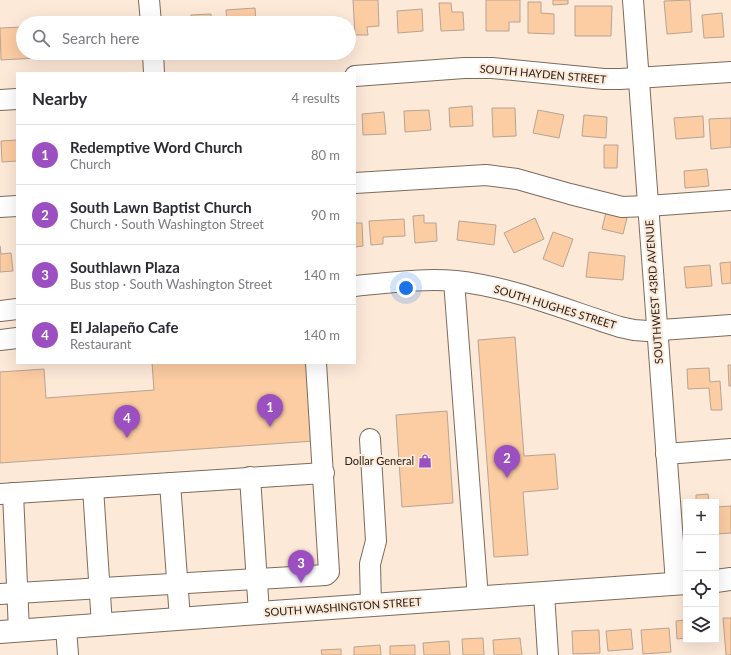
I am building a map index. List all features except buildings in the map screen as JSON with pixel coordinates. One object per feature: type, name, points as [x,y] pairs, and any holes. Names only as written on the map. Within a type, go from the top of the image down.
[{"type":"main road","points":[[719,580],[731,579]]},
{"type":"main road","name":"SOUTH WASHINGTON STREET","points":[[10,632],[681,583]]},
{"type":"street","points":[[149,0],[150,16]]},
{"type":"street","name":"SOUTHWEST 43RD AVENUE","points":[[633,0],[666,454],[681,583]]},
{"type":"street","points":[[153,60],[154,72]]},
{"type":"street","name":"SOUTH HAYDEN STREET","points":[[356,76],[464,68],[492,68],[604,79],[731,72]]},
{"type":"street","points":[[0,100],[16,99]]},
{"type":"street","points":[[356,183],[486,175],[517,179],[622,207],[731,200]]},
{"type":"street","points":[[0,207],[16,206]]},
{"type":"street","name":"SOUTH HUGHES STREET","points":[[356,286],[418,281],[454,281],[503,289],[620,327],[634,330],[731,325]]},
{"type":"street","points":[[454,281],[478,598]]},
{"type":"street","points":[[0,310],[16,309]]},
{"type":"street","points":[[0,340],[16,338]]},
{"type":"street","points":[[9,593],[326,575],[329,572],[324,472],[316,364]]},
{"type":"street","points":[[370,439],[376,541],[370,564],[371,605]]},
{"type":"street","points":[[666,454],[731,449]]},
{"type":"street","points":[[10,632],[7,494],[324,472]]},
{"type":"street","points":[[250,478],[259,613]]},
{"type":"street","points":[[170,483],[180,619]]},
{"type":"street","points":[[93,488],[102,626]]},
{"type":"street","points":[[544,594],[548,655]]},
{"type":"street","points":[[66,628],[68,655]]},
{"type":"place","name":"Redemptive Word Church","points":[[270,427]]},
{"type":"place","name":"El Jalapeño Cafe","points":[[127,438]]},
{"type":"place","name":"Dollar General","points":[[425,461]]},
{"type":"place","name":"South Lawn Baptist Church","points":[[507,478]]},
{"type":"place","name":"Southlawn Plaza","points":[[301,583]]}]
